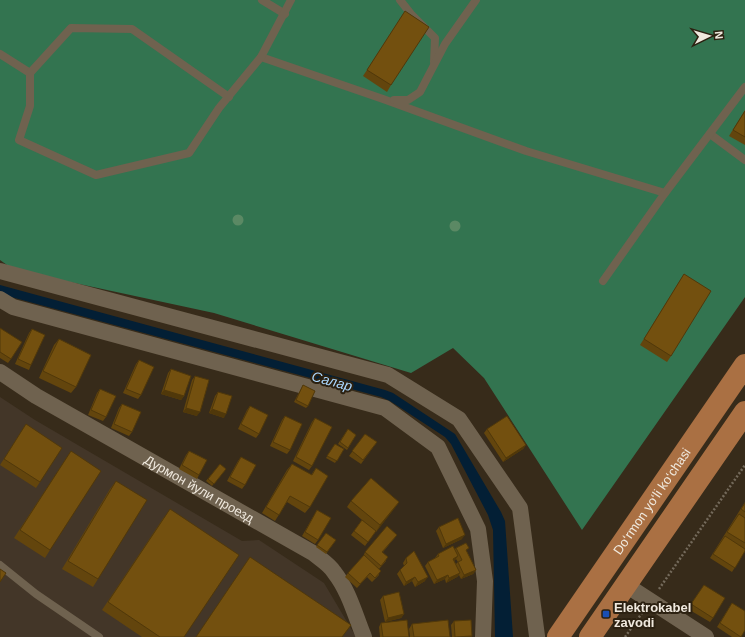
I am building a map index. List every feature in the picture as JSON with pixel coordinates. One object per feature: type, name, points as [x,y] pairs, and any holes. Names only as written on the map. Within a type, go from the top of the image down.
[{"type":"main road","name":"Do‘rmon yo‘li ko‘chasi","points":[[548,637],[745,365]]},
{"type":"main road","name":"Do‘rmon yo‘li ko‘chasi","points":[[590,637],[745,412]]},
{"type":"street","points":[[0,271],[388,375],[459,419],[520,508],[548,637]]},
{"type":"street","points":[[0,299],[13,307],[385,408],[438,447],[478,529],[485,581],[483,637]]},
{"type":"street","name":"Дурмон йули проезд","points":[[0,372],[36,396],[313,553],[334,571],[341,582],[364,637]]},
{"type":"street","points":[[626,585],[706,637]]},
{"type":"lane","points":[[262,0],[284,14]]},
{"type":"lane","points":[[229,97],[132,28],[71,28],[30,73],[30,106],[19,140],[96,175],[189,153],[219,108],[229,97],[261,57],[291,0]]},
{"type":"lane","points":[[400,0],[411,14],[435,38],[445,44]]},
{"type":"lane","points":[[383,99],[405,101],[420,92],[445,44],[476,0]]},
{"type":"lane","points":[[434,63],[435,38]]},
{"type":"lane","points":[[0,54],[30,73]]},
{"type":"lane","points":[[261,57],[383,99],[526,151],[665,193]]},
{"type":"lane","points":[[603,280],[665,193],[745,87]]},
{"type":"lane","points":[[710,134],[745,160]]},
{"type":"lane","points":[[0,565],[36,594],[99,637]]},
{"type":"path","points":[[624,637],[651,601],[745,465]]},
{"type":"shaded area","points":[[0,397],[35,420],[242,541],[259,540],[324,583],[356,637],[0,637]]},
{"type":"green space","points":[[0,0],[745,0],[745,297],[582,530],[484,378],[453,348],[411,373],[214,313],[14,270],[0,260]]},
{"type":"water","name":"Салар","points":[[0,285],[385,390],[393,393],[455,434],[505,521],[513,637],[495,637],[493,530],[488,515],[451,444],[445,437],[390,401],[381,397],[0,294]]},
{"type":"building","points":[[405,11],[429,27],[391,85],[367,70]]},
{"type":"building","points":[[745,111],[745,137],[733,130]]},
{"type":"building","points":[[684,274],[711,291],[671,356],[644,339]]},
{"type":"building","points":[[0,328],[22,342],[11,359],[0,352]]},
{"type":"building","points":[[32,329],[45,335],[31,365],[18,359]]},
{"type":"building","points":[[59,339],[91,355],[76,387],[43,371]]},
{"type":"building","points":[[139,360],[154,367],[141,395],[126,389]]},
{"type":"building","points":[[171,369],[191,376],[184,396],[164,390]]},
{"type":"building","points":[[195,376],[209,380],[200,412],[186,408]]},
{"type":"building","points":[[303,385],[315,391],[308,406],[296,400]]},
{"type":"building","points":[[100,389],[116,396],[106,417],[91,410]]},
{"type":"building","points":[[218,392],[232,396],[226,414],[212,409]]},
{"type":"building","points":[[122,404],[141,412],[132,432],[114,424]]},
{"type":"building","points":[[250,406],[268,415],[259,434],[241,424]]},
{"type":"building","points":[[285,416],[302,424],[290,450],[273,442]]},
{"type":"building","points":[[507,416],[526,445],[506,458],[487,429]]},
{"type":"building","points":[[315,418],[332,427],[312,466],[296,457]]},
{"type":"building","points":[[26,424],[62,448],[40,482],[4,459]]},
{"type":"building","points":[[348,429],[356,435],[348,448],[340,442]]},
{"type":"building","points":[[365,434],[377,442],[363,460],[352,451]]},
{"type":"building","points":[[335,444],[344,449],[337,461],[327,456]]},
{"type":"building","points":[[71,451],[101,471],[50,550],[20,530]]},
{"type":"building","points":[[189,451],[207,460],[199,475],[182,465]]},
{"type":"building","points":[[241,457],[256,465],[245,485],[230,477]]},
{"type":"building","points":[[220,464],[226,469],[214,484],[208,479]]},
{"type":"building","points":[[292,464],[312,475],[316,468],[328,476],[310,507],[290,496],[279,515],[266,507]]},
{"type":"building","points":[[371,478],[399,502],[380,525],[351,501]]},
{"type":"building","points":[[116,481],[147,500],[98,579],[68,561]]},
{"type":"building","points":[[745,503],[745,512],[741,509]]},
{"type":"building","points":[[170,509],[239,555],[184,637],[160,637],[108,602]]},
{"type":"building","points":[[317,510],[331,518],[318,540],[305,532]]},
{"type":"building","points":[[739,514],[745,518],[745,543],[727,532]]},
{"type":"building","points":[[458,518],[465,535],[446,544],[439,527]]},
{"type":"building","points":[[362,520],[376,531],[368,542],[354,531]]},
{"type":"building","points":[[387,526],[397,535],[382,552],[388,557],[381,566],[365,552]]},
{"type":"building","points":[[326,533],[336,540],[327,552],[317,545]]},
{"type":"building","points":[[725,536],[745,549],[735,568],[713,554]]},
{"type":"building","points":[[466,543],[469,548],[466,550],[476,570],[464,575],[458,562],[462,560],[456,548]]},
{"type":"building","points":[[453,546],[458,556],[453,559],[460,573],[449,578],[448,575],[437,580],[428,562],[439,556],[438,554]]},
{"type":"building","points":[[414,551],[428,577],[418,582],[415,577],[406,582],[400,570],[407,563],[406,558]]},
{"type":"building","points":[[364,555],[381,571],[375,578],[370,573],[360,584],[348,573]]},
{"type":"building","points":[[250,557],[351,625],[342,637],[196,637]]},
{"type":"building","points":[[0,569],[6,573],[0,582]]},
{"type":"building","points":[[704,585],[725,598],[713,618],[691,604]]},
{"type":"building","points":[[399,592],[404,614],[388,618],[383,596]]},
{"type":"building","points":[[732,603],[745,611],[745,630],[741,637],[720,623]]},
{"type":"building","points":[[407,620],[409,637],[383,637],[381,623]]},
{"type":"building","points":[[448,620],[450,637],[414,637],[412,624]]},
{"type":"building","points":[[471,620],[472,636],[455,637],[454,621]]},
{"type":"place","name":"Elektrokabel zavodi","points":[[606,614]]}]
